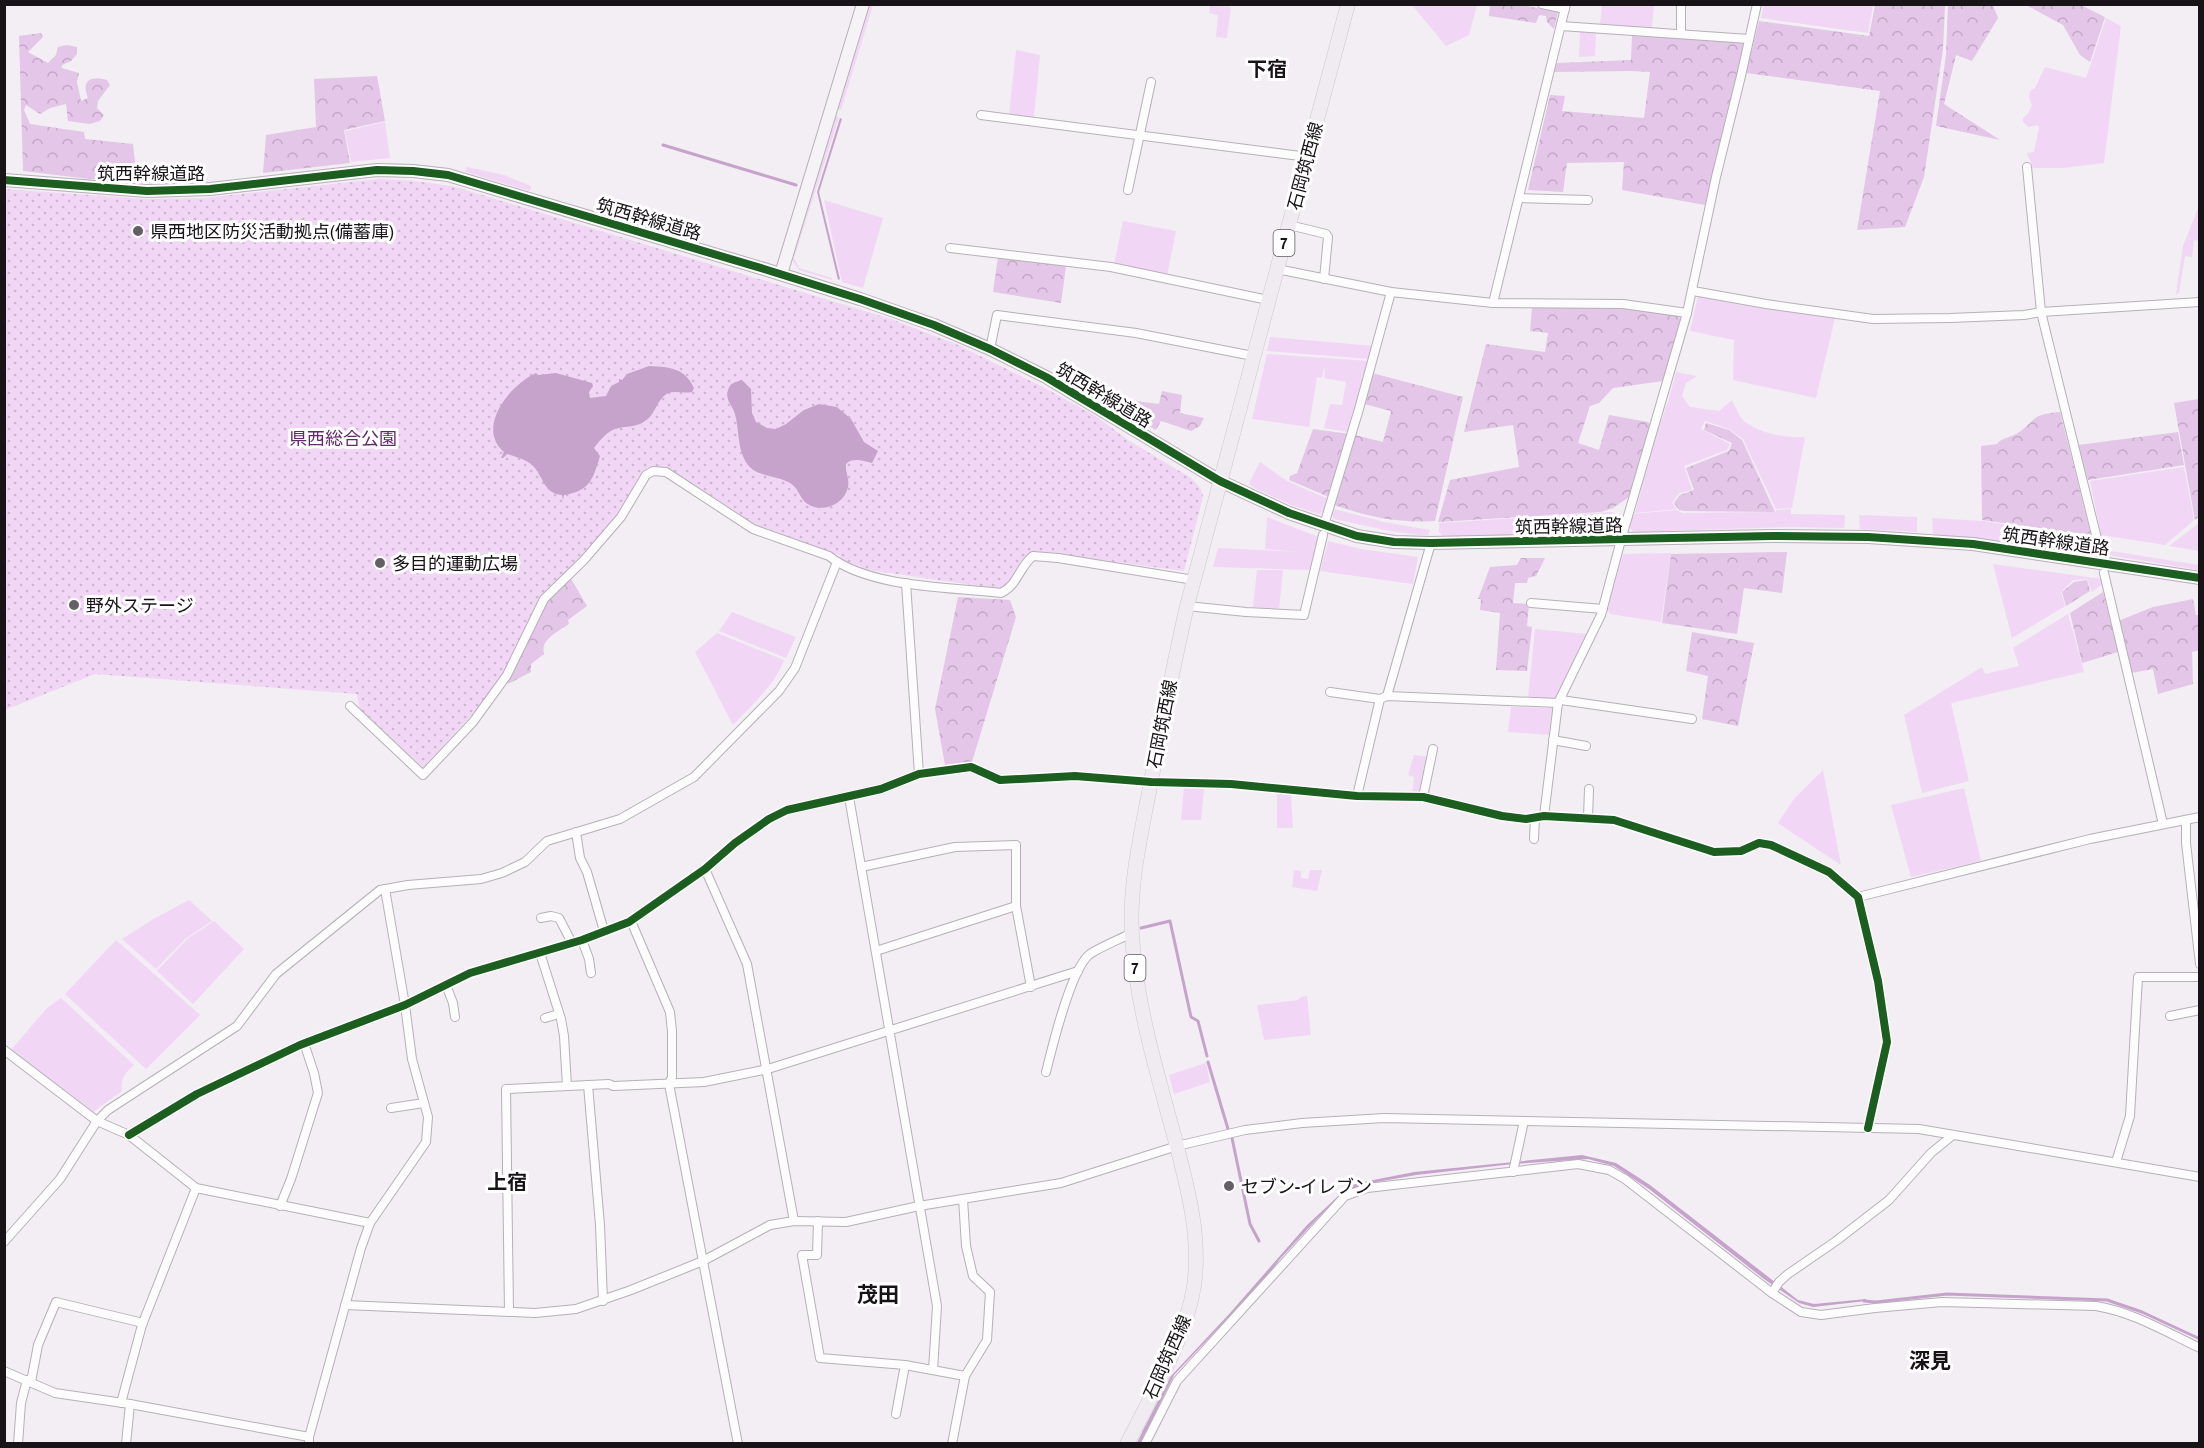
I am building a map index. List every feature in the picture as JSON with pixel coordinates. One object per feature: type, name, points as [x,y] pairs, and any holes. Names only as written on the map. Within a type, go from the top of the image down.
[{"type":"main road","name":"石岡筑西線","points":[[1127,1443],[1184,1325],[1194,1285],[1193,1223],[1134,966],[1132,933],[1134,876],[1167,692],[1187,606],[1348,4]]},
{"type":"street","points":[[781,274],[863,4]]},
{"type":"street","points":[[1493,303],[1566,7],[1542,4]]},
{"type":"street","points":[[1681,4],[1681,34]]},
{"type":"street","points":[[1534,838],[1560,701],[1603,609],[1693,291],[1716,177],[1757,4]]},
{"type":"street","points":[[1561,26],[1749,39]]},
{"type":"street","points":[[1128,190],[1151,82]]},
{"type":"street","points":[[981,115],[1308,157]]},
{"type":"street","points":[[2027,167],[2041,312],[2163,824]]},
{"type":"street","name":"筑西幹線道路","points":[[4,180],[147,191],[210,189],[377,170],[448,175],[781,274],[892,310],[990,349],[1046,377],[1220,482],[1324,530],[1357,536],[1394,542],[1431,543],[1772,536],[1868,537],[1974,544],[2103,568],[2199,578]]},
{"type":"street","points":[[1519,198],[1588,200]]},
{"type":"street","points":[[1289,225],[1326,234],[1328,237],[1324,279]]},
{"type":"street","points":[[950,248],[1111,267],[1268,300]]},
{"type":"street","points":[[1277,269],[1391,292],[1493,303],[1623,304],[1687,313]]},
{"type":"street","points":[[1693,291],[1873,319],[2024,315],[2041,312],[2199,303]]},
{"type":"street","points":[[1187,606],[1304,615],[1324,530],[1391,292]]},
{"type":"street","points":[[990,349],[997,315],[1136,333],[1253,356]]},
{"type":"street","points":[[350,706],[423,775],[473,722],[507,675],[544,599],[584,560],[621,517],[646,475],[653,471],[666,472],[753,529],[829,556],[837,562],[868,575],[906,583],[1001,593],[1008,590],[1016,581],[1024,563],[1033,556],[1194,580]]},
{"type":"street","points":[[1357,795],[1383,697],[1431,543]]},
{"type":"street","points":[[4,1242],[60,1179],[97,1121],[108,1110],[237,1026],[276,974],[380,890],[408,885],[481,879],[502,873],[525,862],[547,841],[620,819],[694,777],[741,731],[778,691],[795,668],[837,562]]},
{"type":"street","points":[[906,583],[919,774]]},
{"type":"street","points":[[1531,603],[1603,609]]},
{"type":"street","points":[[1330,692],[1383,697],[1560,701],[1692,719]]},
{"type":"street","points":[[1553,740],[1586,746]]},
{"type":"street","points":[[1423,797],[1433,749]]},
{"type":"street","points":[[129,1134],[197,1094],[304,1043],[405,1005],[470,973],[582,940],[631,921],[705,869],[735,843],[769,819],[787,810],[881,789],[919,774],[971,767],[1000,780],[1075,776],[1151,782],[1231,784],[1357,795],[1423,797],[1502,816],[1526,819],[1539,817],[1614,820],[1714,852],[1741,851],[1759,843],[1771,845],[1828,872],[1858,897],[1878,981],[1887,1042],[1868,1128]]},
{"type":"street","points":[[1588,818],[1589,789]]},
{"type":"street","points":[[849,797],[937,1306],[933,1370]]},
{"type":"street","points":[[1858,897],[2090,839],[2199,817]]},
{"type":"street","points":[[2186,819],[2186,843],[2199,964]]},
{"type":"street","points":[[576,832],[580,858],[587,872],[604,932]]},
{"type":"street","points":[[861,867],[955,847],[1016,845],[1016,906],[1031,987]]},
{"type":"street","points":[[705,869],[747,964],[794,1221]]},
{"type":"street","points":[[4,1371],[55,1393],[126,1403],[309,1440],[361,1248],[370,1223],[426,1142],[428,1117],[412,1059],[385,889]]},
{"type":"street","points":[[876,951],[1016,906]]},
{"type":"street","points":[[542,918],[550,916],[559,918],[572,943]]},
{"type":"street","points":[[631,921],[670,1012],[672,1077],[669,1084],[738,1443]]},
{"type":"street","points":[[1046,1072],[1057,1029],[1078,971],[1088,955],[1132,933]]},
{"type":"street","points":[[582,940],[591,973]]},
{"type":"street","points":[[540,952],[564,1036],[567,1086]]},
{"type":"street","points":[[509,1312],[506,1089],[704,1082],[768,1070],[1078,971]]},
{"type":"street","points":[[2116,1162],[2130,1116],[2138,977],[2199,977]]},
{"type":"street","points":[[446,985],[453,1003],[455,1017]]},
{"type":"street","points":[[2170,1016],[2199,1010]]},
{"type":"street","points":[[545,1018],[559,1014]]},
{"type":"street","points":[[280,1206],[291,1179],[318,1093],[314,1072],[304,1043]]},
{"type":"street","points":[[4,1050],[97,1121],[129,1134],[196,1188],[370,1223]]},
{"type":"street","points":[[588,1085],[600,1226],[603,1301]]},
{"type":"street","points":[[391,1108],[424,1103]]},
{"type":"street","points":[[345,1305],[509,1312],[576,1309],[603,1301],[703,1261],[770,1225],[794,1221],[846,1222],[919,1206],[1061,1182],[1177,1146],[1245,1130],[1302,1123],[1381,1118],[1919,1129],[2199,1177]]},
{"type":"street","points":[[1513,1172],[1524,1121]]},
{"type":"street","points":[[1772,1293],[1788,1274],[1889,1200],[1931,1153],[1953,1135]]},
{"type":"street","points":[[1145,1443],[1177,1381],[1345,1196],[1367,1188],[1578,1164],[1609,1170],[1625,1179],[1772,1293],[1801,1312],[1821,1315],[1942,1302],[2096,1306],[2116,1309],[2134,1316],[2199,1348]]},
{"type":"street","points":[[126,1443],[126,1403],[132,1358],[143,1323],[196,1188]]},
{"type":"street","points":[[952,1443],[965,1376],[987,1340],[990,1292],[973,1276],[966,1246],[963,1199]]},
{"type":"street","points":[[818,1221],[818,1255],[802,1255],[820,1358],[905,1365],[965,1376]]},
{"type":"street","points":[[18,1443],[21,1403],[38,1345],[57,1302],[143,1323]]},
{"type":"street","points":[[896,1414],[905,1365]]},
{"type":"green space","points":[[1764,4],[1873,5],[1868,33],[1761,18]]},
{"type":"green space","points":[[869,5],[873,5],[841,110],[837,109]]},
{"type":"green space","points":[[1210,5],[1231,7],[1227,38],[1216,37],[1218,15],[1209,13]]},
{"type":"green space","points":[[1412,5],[1477,5],[1469,35],[1446,46]]},
{"type":"green space","points":[[1490,5],[1523,5],[1558,12],[1554,29],[1547,22],[1546,16],[1539,15],[1536,23],[1489,16]]},
{"type":"green space","points":[[1602,5],[1654,5],[1652,29],[1600,25]]},
{"type":"green space","points":[[1875,5],[1945,5],[1943,49],[1924,177],[1905,227],[1857,230],[1880,91],[1746,73],[1759,21],[1869,36]]},
{"type":"green space","points":[[1948,5],[1993,5],[1998,18],[1972,61],[1956,55],[1944,104],[2000,140],[1936,126],[1946,55]]},
{"type":"green space","points":[[2026,5],[2081,5],[2105,17],[2090,62],[2080,55],[2063,25]]},
{"type":"green space","points":[[2106,18],[2121,26],[2104,163],[2063,168],[2033,168],[2027,153],[2034,152],[2039,127],[2037,125],[2029,127],[2023,122],[2023,118],[2028,114],[2032,105],[2029,97],[2030,91],[2035,88],[2045,67],[2086,78]]},
{"type":"green space","points":[[1580,31],[1596,32],[1595,56],[1579,57]]},
{"type":"green space","points":[[41,33],[43,37],[28,52],[48,63],[56,55],[58,47],[67,45],[77,47],[77,54],[71,61],[62,65],[62,68],[79,73],[77,82],[81,101],[88,98],[86,83],[88,81],[107,80],[110,85],[98,101],[97,108],[104,115],[100,121],[90,124],[68,121],[66,104],[50,108],[40,114],[26,105],[24,110],[30,124],[84,132],[85,139],[133,144],[137,181],[89,179],[23,171],[19,36]]},
{"type":"green space","points":[[1632,34],[1745,41],[1705,205],[1622,190],[1624,162],[1567,163],[1563,192],[1528,190],[1550,95],[1565,96],[1562,111],[1644,118],[1650,72],[1554,72],[1557,63],[1631,60]]},
{"type":"green space","points":[[1016,50],[1040,55],[1034,117],[1009,114]]},
{"type":"green space","points":[[377,76],[385,121],[344,130],[350,163],[263,173],[266,135],[316,127],[314,79]]},
{"type":"green space","points":[[835,116],[839,117],[794,258],[799,268],[832,278],[832,280],[799,270],[792,260]]},
{"type":"green space","points":[[385,122],[390,158],[351,162],[345,131]]},
{"type":"green space","points":[[467,167],[504,175],[531,186],[530,191],[465,172]]},
{"type":"green space","name":"県西総合公園","points":[[379,179],[416,181],[456,187],[891,319],[958,345],[1043,387],[1097,417],[1128,440],[1195,482],[1203,497],[1184,571],[1036,552],[1023,559],[1011,582],[1000,589],[869,570],[842,560],[839,555],[762,530],[667,469],[653,466],[647,468],[615,520],[540,599],[503,675],[479,707],[421,770],[361,714],[357,694],[95,674],[5,710],[5,189],[146,199],[204,198]]},
{"type":"green space","points":[[824,200],[883,218],[863,288],[842,282]]},
{"type":"green space","points":[[2199,206],[2199,241],[2194,240],[2192,257],[2185,256],[2179,293],[2176,294],[2183,246]]},
{"type":"green space","points":[[1123,221],[1176,231],[1167,276],[1114,265]]},
{"type":"green space","points":[[998,257],[1066,266],[1061,303],[993,292]]},
{"type":"green space","points":[[1698,296],[1835,318],[1816,398],[1733,380],[1734,340],[1690,331]]},
{"type":"green space","points":[[1532,308],[1624,308],[1677,316],[1681,319],[1663,381],[1613,388],[1599,403],[1590,406],[1578,443],[1599,450],[1609,415],[1648,422],[1651,425],[1629,497],[1613,508],[1601,512],[1438,522],[1450,480],[1519,467],[1513,425],[1464,432],[1486,344],[1545,352],[1548,333],[1530,331]]},
{"type":"green space","points":[[1270,337],[1374,346],[1370,359],[1267,351]]},
{"type":"green space","points":[[1267,354],[1369,361],[1348,432],[1324,428],[1330,404],[1342,405],[1346,382],[1324,378],[1324,368],[1322,378],[1317,377],[1309,427],[1252,419]]},
{"type":"green space","points":[[1676,372],[1697,376],[1686,383],[1682,396],[1690,407],[1719,411],[1732,400],[1744,421],[1750,425],[1782,436],[1805,437],[1792,508],[1776,509],[1743,439],[1729,429],[1705,421],[1701,429],[1730,444],[1727,450],[1684,466],[1692,490],[1679,493],[1672,503],[1677,509],[1635,513]]},
{"type":"green space","points":[[1372,373],[1463,397],[1435,521],[1383,518],[1334,505],[1355,435],[1383,442],[1391,411],[1364,404]]},
{"type":"green space","points":[[1162,391],[1182,395],[1180,413],[1204,418],[1200,426],[1191,431],[1161,421],[1156,430],[1102,401],[1114,398],[1159,404]]},
{"type":"green space","points":[[2199,399],[2200,516],[2195,520],[2174,403]]},
{"type":"green space","points":[[2060,412],[2091,535],[1982,520],[1981,446],[1997,444],[2015,435],[2044,414]]},
{"type":"green space","points":[[1706,423],[1729,430],[1742,440],[1775,512],[1679,510],[1674,503],[1680,495],[1694,490],[1686,468],[1729,451],[1732,443],[1704,430]]},
{"type":"green space","points":[[1313,429],[1350,434],[1329,497],[1289,480],[1290,476],[1297,473]]},
{"type":"green space","points":[[2178,432],[2184,465],[2088,480],[2078,445]]},
{"type":"green space","points":[[1260,462],[1287,481],[1328,499],[1325,511],[1319,514],[1291,505],[1252,487],[1249,483]]},
{"type":"green space","points":[[2184,467],[2194,520],[2165,545],[2101,535],[2090,481]]},
{"type":"green space","points":[[1334,509],[1384,522],[1430,530],[1428,535],[1420,535],[1334,519],[1332,514]]},
{"type":"green space","points":[[1791,509],[1791,514],[1845,515],[1844,528],[1789,527],[1633,532],[1629,526],[1632,514],[1677,510],[1682,513],[1776,512],[1776,510]]},
{"type":"green space","points":[[1612,512],[1622,519],[1619,533],[1444,537],[1439,532],[1439,523]]},
{"type":"green space","points":[[1859,515],[1917,517],[1917,532],[1860,529]]},
{"type":"green space","points":[[1267,517],[1321,538],[1313,570],[1213,567],[1218,548],[1301,552],[1265,549]]},
{"type":"green space","points":[[1932,518],[1982,521],[2092,537],[2095,548],[2086,554],[2040,545],[1933,534]]},
{"type":"green space","points":[[2199,523],[2199,551],[2169,546]]},
{"type":"green space","points":[[1328,541],[1361,549],[1418,557],[1413,584],[1320,571]]},
{"type":"green space","points":[[2105,550],[2199,565],[2199,570],[2108,555]]},
{"type":"green space","points":[[1787,552],[1782,593],[1744,588],[1737,634],[1662,623],[1671,554]]},
{"type":"green space","points":[[1671,553],[1661,622],[1610,614],[1607,608],[1623,554]]},
{"type":"green space","points":[[1521,558],[1545,558],[1536,576],[1528,578],[1527,583],[1515,583],[1513,603],[1529,604],[1527,626],[1532,627],[1527,671],[1496,670],[1500,613],[1480,610],[1481,599],[1478,599],[1490,567],[1517,565]]},
{"type":"green space","points":[[1993,564],[2102,579],[2104,583],[2092,592],[2087,579],[2073,580],[2061,592],[2065,606],[2012,638]]},
{"type":"green space","points":[[1257,570],[1283,570],[1279,610],[1253,607]]},
{"type":"green space","points":[[570,577],[587,606],[568,620],[569,624],[547,640],[543,649],[544,654],[531,664],[531,672],[508,684],[506,679],[546,600]]},
{"type":"green space","points":[[2087,580],[2090,591],[2066,606],[2062,592],[2074,582]]},
{"type":"green space","points":[[2103,592],[2118,652],[2082,663],[2070,613]]},
{"type":"green space","points":[[958,597],[1010,600],[1016,617],[972,762],[945,765],[935,709]]},
{"type":"green space","points":[[2193,599],[2196,615],[2199,615],[2200,650],[2192,652],[2193,684],[2158,694],[2153,669],[2131,673],[2118,621],[2153,607]]},
{"type":"green space","points":[[732,612],[796,637],[786,658],[719,631]]},
{"type":"green space","points":[[2068,614],[2084,672],[1951,703],[1969,781],[1922,793],[1904,715],[1982,667],[1985,674],[2019,666],[2013,648]]},
{"type":"green space","points":[[1535,629],[1588,634],[1556,699],[1528,697]]},
{"type":"green space","points":[[1692,632],[1754,643],[1738,726],[1702,719],[1708,676],[1686,671]]},
{"type":"green space","points":[[717,633],[784,660],[769,687],[733,725],[695,652]]},
{"type":"green space","points":[[1511,707],[1554,708],[1551,735],[1508,732]]},
{"type":"green space","points":[[1414,755],[1429,757],[1422,795],[1412,795],[1414,777],[1408,775]]},
{"type":"green space","points":[[1823,770],[1841,865],[1778,823],[1794,799]]},
{"type":"green space","points":[[1184,787],[1204,789],[1201,820],[1181,820]]},
{"type":"green space","points":[[1964,788],[1981,861],[1911,877],[1891,805]]},
{"type":"green space","points":[[1277,793],[1291,794],[1293,828],[1277,828]]},
{"type":"green space","points":[[1294,870],[1301,871],[1301,878],[1308,879],[1310,870],[1322,870],[1317,891],[1292,887]]},
{"type":"green space","points":[[189,900],[212,921],[185,939],[156,969],[122,939],[155,918]]},
{"type":"green space","points":[[214,921],[244,949],[193,1004],[157,971],[186,940]]},
{"type":"green space","points":[[116,940],[200,1015],[146,1069],[65,994]]},
{"type":"green space","points":[[1307,996],[1311,1035],[1264,1040],[1257,1005],[1298,1000]]},
{"type":"green space","points":[[61,998],[134,1065],[124,1076],[122,1091],[93,1112],[11,1050],[47,1008]]},
{"type":"green space","points":[[1206,1063],[1210,1082],[1174,1094],[1169,1075]]},
{"type":"shaded area","points":[[840,118],[842,119],[819,192],[840,279],[838,280],[817,192]]},
{"type":"shaded area","points":[[649,366],[670,368],[686,376],[694,388],[692,392],[668,393],[645,421],[615,429],[605,436],[594,448],[600,456],[595,471],[585,487],[564,495],[563,500],[562,495],[547,488],[537,470],[530,464],[507,454],[501,458],[504,452],[496,442],[493,431],[495,419],[507,396],[526,379],[536,373],[538,375],[556,373],[592,383],[590,398],[606,396],[611,386],[619,382],[619,379],[622,380],[627,374]]},
{"type":"shaded area","points":[[742,380],[751,389],[752,413],[756,422],[767,428],[776,429],[804,410],[819,404],[837,407],[851,419],[864,442],[878,451],[872,463],[855,460],[846,464],[848,484],[846,494],[836,503],[823,508],[810,505],[790,483],[757,472],[748,465],[740,445],[734,411],[727,396],[730,386]]},
{"type":"shaded area","points":[[1582,1155],[1616,1163],[1650,1185],[1798,1300],[1814,1304],[1866,1299],[1866,1301],[1813,1307],[1799,1303],[1764,1279],[1649,1189],[1614,1166],[1588,1159],[1513,1164],[1416,1175],[1366,1184],[1344,1193],[1317,1219],[1280,1259],[1266,1278],[1174,1375],[1145,1434],[1142,1432],[1171,1376],[1307,1225],[1348,1187],[1414,1172]]},
{"type":"waterway","points":[[663,145],[796,185]]},
{"type":"waterway","points":[[1141,928],[1170,921],[1191,1017],[1198,1021],[1207,1056]]},
{"type":"waterway","points":[[1208,1062],[1228,1129]]},
{"type":"waterway","points":[[1232,1138],[1250,1224],[1259,1241]]},
{"type":"waterway","points":[[1864,1301],[1876,1302],[1947,1294],[2107,1300],[2142,1312],[2200,1339]]},
{"type":"waterway","points":[[1138,1444],[1144,1432]]},
{"type":"cycle path","points":[[4,180],[147,191],[210,189],[377,170],[448,175],[764,269],[934,325],[990,349],[1046,377],[1220,481],[1289,513],[1357,536],[1394,542],[1431,543],[1772,536],[1868,537],[1973,544],[2200,578]]},
{"type":"cycle path","points":[[129,1135],[197,1094],[300,1045],[405,1005],[470,973],[582,940],[629,922],[705,869],[735,843],[769,819],[787,810],[881,789],[919,774],[971,767],[1000,780],[1075,776],[1151,782],[1231,784],[1357,796],[1423,797],[1502,816],[1526,819],[1544,816],[1614,820],[1714,852],[1741,851],[1759,843],[1771,845],[1829,872],[1858,897],[1878,981],[1887,1042],[1868,1128]]},
{"type":"place","name":"県西地区防災活動拠点(備蓄庫)","points":[[138,231]]},
{"type":"place","name":"多目的運動広場","points":[[380,563]]},
{"type":"place","name":"野外ステージ","points":[[74,605]]},
{"type":"place","name":"セブン-イレブン","points":[[1229,1186]]},
{"type":"district","name":"下宿","points":[[1267,68]]},
{"type":"district","name":"上宿","points":[[507,1181]]},
{"type":"district","name":"茂田","points":[[878,1294]]},
{"type":"district","name":"深見","points":[[1930,1360]]}]
